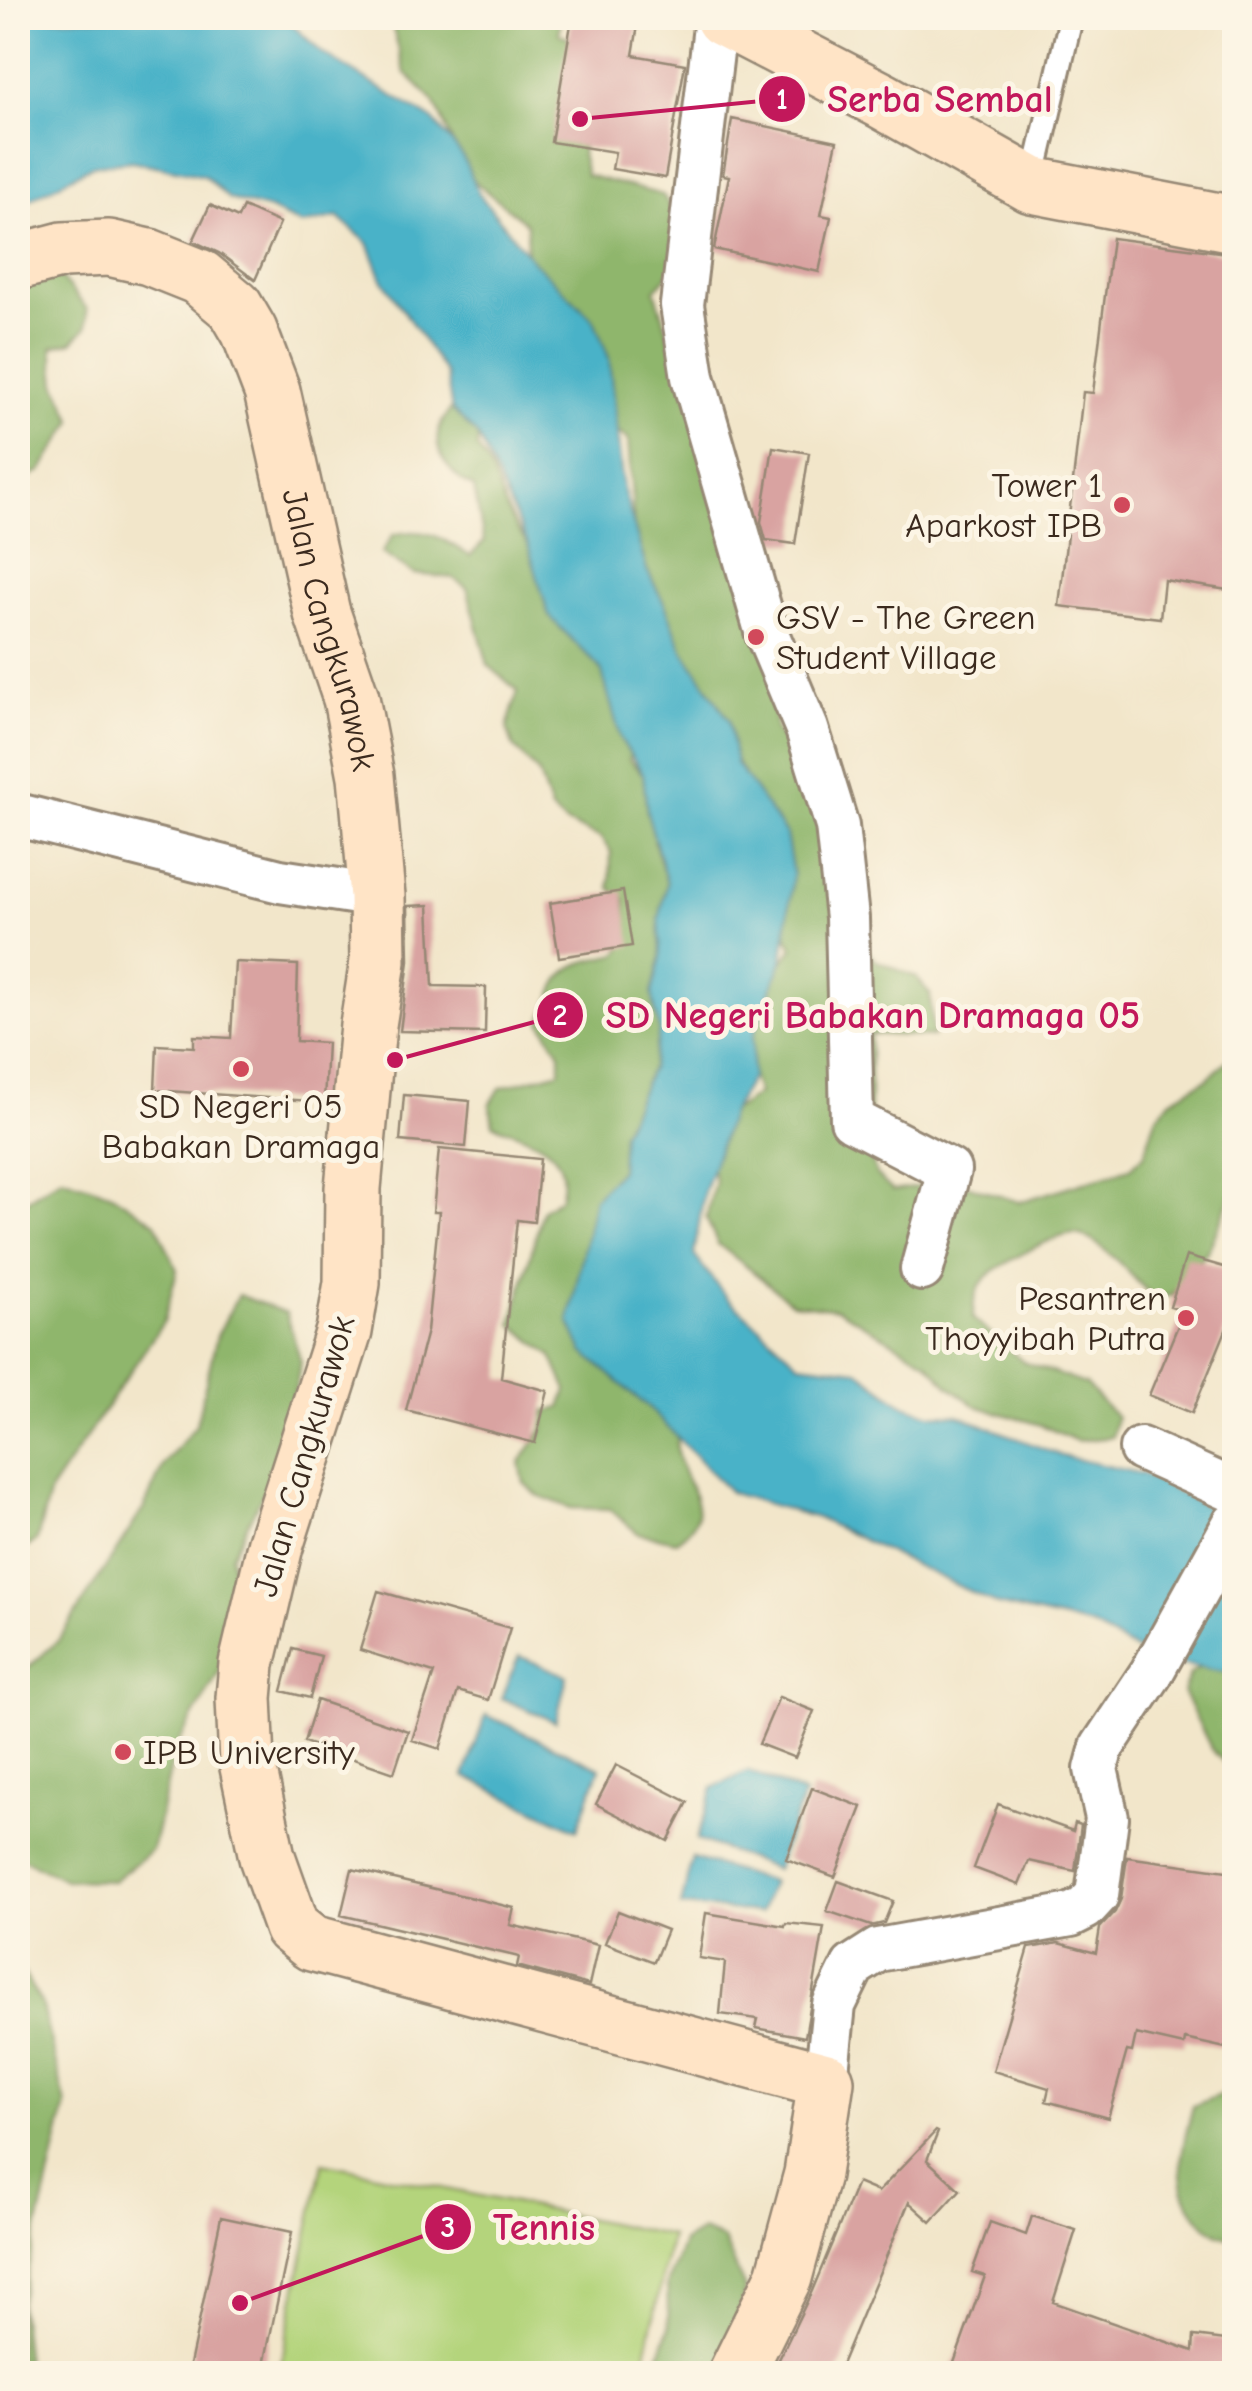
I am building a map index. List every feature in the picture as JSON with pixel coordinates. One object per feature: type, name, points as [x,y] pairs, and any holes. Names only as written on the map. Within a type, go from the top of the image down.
[{"type":"street","points":[[716,18],[682,305],[693,378],[767,634],[808,729],[837,826],[848,918],[852,1120],[949,1170],[922,1269]]},
{"type":"street","points":[[724,18],[883,100],[1032,186],[1234,224]]},
{"type":"street","name":"Jalan Cangkurawok","points":[[18,262],[63,250],[110,248],[149,257],[199,277],[235,307],[249,331],[272,391],[322,613],[351,698],[366,776],[378,896],[378,961],[356,1155],[350,1299],[344,1332],[274,1546],[247,1664],[244,1698],[247,1762],[267,1858],[292,1928],[312,1943],[826,2081]]},
{"type":"street","points":[[18,815],[280,881],[378,896]]},
{"type":"street","points":[[1141,1450],[1234,1491]]},
{"type":"street","points":[[736,2374],[784,2277],[812,2174],[834,2005],[853,1966],[878,1950],[1071,1916],[1086,1908],[1097,1895],[1107,1818],[1096,1769],[1102,1747],[1152,1672],[1234,1527]]},
{"type":"lane","points":[[1032,186],[1071,18]]},
{"type":"green space","points":[[390,18],[561,18],[559,34],[603,49],[581,153],[586,175],[663,195],[674,213],[684,257],[655,290],[778,686],[774,708],[776,731],[833,798],[861,944],[877,961],[916,977],[930,994],[933,1037],[870,1034],[870,1152],[876,1175],[893,1191],[954,1181],[1019,1202],[1130,1168],[1144,1155],[1156,1118],[1170,1100],[1208,1078],[1234,1054],[1234,1189],[1209,1249],[1171,1296],[1152,1296],[1100,1246],[1080,1235],[1059,1238],[1029,1250],[983,1281],[976,1294],[973,1319],[1023,1362],[1085,1384],[1116,1417],[1112,1437],[1077,1441],[1041,1425],[976,1406],[948,1385],[927,1362],[838,1309],[792,1303],[718,1244],[706,1218],[715,1181],[710,1162],[731,1112],[758,1094],[752,1077],[750,1006],[793,948],[774,912],[746,777],[662,644],[666,607],[647,570],[634,528],[628,439],[596,418],[526,275],[527,224],[468,176],[434,102],[405,72]]},
{"type":"green space","points":[[18,261],[49,264],[87,309],[86,328],[72,342],[52,347],[56,383],[73,421],[41,471],[18,484]]},
{"type":"green space","points":[[460,397],[478,436],[477,448],[518,531],[609,657],[635,739],[629,760],[643,774],[656,801],[654,841],[667,883],[683,1409],[677,1449],[697,1508],[696,1519],[676,1541],[638,1533],[609,1509],[571,1508],[537,1495],[524,1483],[520,1462],[543,1430],[546,1411],[561,1408],[567,1390],[552,1356],[512,1324],[543,1209],[560,1198],[563,1181],[555,1156],[535,1141],[493,1124],[490,1105],[500,1088],[560,1071],[560,1053],[541,1022],[554,990],[566,972],[585,962],[618,954],[628,938],[625,899],[610,888],[611,852],[600,837],[565,823],[551,810],[539,774],[513,746],[507,728],[518,691],[488,665],[467,588],[453,578],[414,574],[382,553],[393,535],[405,533],[433,535],[470,556],[484,542],[474,488],[451,471],[438,445],[440,426]]},
{"type":"green space","points":[[62,1177],[110,1193],[156,1223],[177,1270],[164,1321],[50,1491],[37,1540],[18,1554],[18,1224],[22,1203]]},
{"type":"green space","points":[[238,1295],[286,1313],[301,1362],[279,1463],[231,1556],[237,1608],[226,1660],[175,1749],[152,1850],[113,1881],[65,1880],[26,1860],[18,1860],[18,1671],[22,1673],[58,1641],[144,1508],[164,1464],[196,1425],[217,1336]]},
{"type":"green space","points":[[1208,1662],[1234,1671],[1234,1763],[1226,1764],[1212,1750],[1183,1692],[1190,1674]]},
{"type":"green space","points":[[18,1964],[41,2003],[66,2105],[20,2304],[27,2374],[18,2373]]},
{"type":"green space","points":[[1234,2089],[1234,2238],[1217,2233],[1199,2218],[1183,2188],[1181,2161],[1193,2106]]},
{"type":"green space","points":[[323,2163],[671,2236],[642,2373],[279,2373]]},
{"type":"green space","points":[[702,2231],[724,2240],[745,2289],[726,2370],[653,2374],[669,2328],[667,2285],[683,2242]]},
{"type":"water","points":[[18,18],[285,18],[322,53],[433,120],[462,155],[479,194],[534,262],[594,320],[609,358],[623,488],[647,570],[682,648],[729,720],[736,763],[786,834],[793,874],[783,959],[753,1036],[752,1077],[731,1112],[704,1192],[694,1255],[727,1298],[799,1363],[857,1370],[904,1405],[931,1414],[958,1415],[1062,1456],[1143,1474],[1214,1511],[1234,1539],[1234,1674],[1152,1659],[1091,1626],[998,1605],[817,1518],[731,1493],[648,1407],[583,1352],[569,1321],[594,1198],[620,1170],[622,1133],[652,1066],[659,1030],[652,993],[661,956],[659,919],[667,883],[647,812],[643,774],[621,740],[601,669],[549,616],[527,542],[478,436],[452,410],[446,374],[382,279],[368,243],[338,217],[302,225],[270,210],[229,199],[205,176],[132,161],[93,165],[18,206]]},
{"type":"water","points":[[519,1656],[567,1676],[556,1722],[501,1698]]},
{"type":"water","points":[[486,1715],[600,1768],[577,1830],[464,1776]]},
{"type":"water","points":[[748,1771],[804,1794],[776,1869],[697,1840],[713,1788]]},
{"type":"water","points":[[692,1858],[772,1882],[760,1913],[681,1906]]},
{"type":"building","points":[[572,18],[638,25],[633,55],[685,64],[665,178],[612,169],[615,152],[551,142]]},
{"type":"building","points":[[732,119],[837,141],[821,215],[831,217],[819,272],[714,249],[729,176],[723,175]]},
{"type":"building","points":[[210,205],[238,218],[243,207],[280,223],[255,280],[219,253],[193,241]]},
{"type":"building","points":[[1112,238],[1234,254],[1234,591],[1164,580],[1160,618],[1059,606],[1083,392],[1093,393]]},
{"type":"building","points":[[773,447],[809,453],[795,544],[766,540],[761,522]]},
{"type":"building","points":[[623,891],[632,946],[559,957],[550,903]]},
{"type":"building","points":[[429,905],[433,986],[486,987],[485,1033],[400,1031],[409,961],[408,906]]},
{"type":"building","name":"SD Negeri 05 Babakan Dramaga","points":[[235,962],[298,965],[296,1041],[327,1043],[324,1102],[155,1090],[157,1045],[194,1047],[194,1036],[231,1038]]},
{"type":"building","points":[[404,1095],[470,1101],[466,1147],[400,1141]]},
{"type":"building","points":[[439,1149],[540,1159],[534,1222],[517,1220],[501,1378],[548,1391],[535,1443],[406,1410],[427,1331],[439,1212],[433,1212]]},
{"type":"building","points":[[1186,1256],[1234,1270],[1234,1327],[1228,1325],[1192,1413],[1149,1395],[1184,1311],[1170,1307]]},
{"type":"building","points":[[378,1591],[510,1628],[488,1700],[458,1691],[440,1749],[412,1740],[434,1673],[360,1650]]},
{"type":"building","points":[[293,1649],[321,1656],[310,1698],[282,1691]]},
{"type":"building","points":[[779,1697],[814,1711],[795,1758],[759,1744]]},
{"type":"building","points":[[317,1700],[408,1731],[394,1773],[304,1742]]},
{"type":"building","points":[[616,1765],[688,1802],[668,1841],[596,1804]]},
{"type":"building","points":[[812,1788],[862,1807],[835,1877],[786,1859]]},
{"type":"building","points":[[998,1804],[1073,1831],[1075,1823],[1081,1825],[1075,1871],[1029,1861],[1019,1885],[974,1868]]},
{"type":"building","points":[[1127,1857],[1234,1872],[1234,2031],[1230,2049],[1185,2039],[1184,2045],[1136,2034],[1132,2052],[1127,2051],[1108,2118],[1046,2101],[1049,2088],[993,2071],[1029,1948],[1059,1943],[1096,1953],[1100,1928],[1121,1899]]},
{"type":"building","points":[[352,1869],[514,1908],[510,1925],[598,1945],[589,1985],[517,1966],[519,1957],[341,1915]]},
{"type":"building","points":[[838,1881],[893,1901],[884,1923],[871,1926],[827,1911]]},
{"type":"building","points":[[618,1911],[667,1930],[654,1962],[605,1943]]},
{"type":"building","points":[[706,1913],[785,1926],[786,1923],[824,1927],[805,2037],[756,2028],[758,2019],[720,2014],[725,1962],[699,1958]]},
{"type":"building","points":[[936,2131],[927,2160],[960,2190],[931,2222],[909,2202],[837,2374],[772,2374],[857,2183],[878,2192]]},
{"type":"building","points":[[1032,2216],[1076,2230],[1053,2302],[1193,2351],[1194,2336],[1234,2341],[1234,2374],[950,2374],[985,2276],[972,2272],[990,2222],[1026,2235]]},
{"type":"building","points":[[221,2217],[292,2232],[262,2374],[188,2374]]},
{"type":"place","name":"Serba Sembal","points":[[580,119]]},
{"type":"place","name":"Tower 1 Aparkost IPB","points":[[1122,505]]},
{"type":"place","name":"GSV - The Green Student Village","points":[[756,637]]},
{"type":"place","name":"SD Negeri Babakan Dramaga 05","points":[[395,1060]]},
{"type":"place","name":"SD Negeri 05 Babakan Dramaga","points":[[241,1069]]},
{"type":"place","name":"Pesantren Thoyyibah Putra","points":[[1186,1318]]},
{"type":"place","name":"IPB University","points":[[123,1752]]},
{"type":"place","name":"Tennis","points":[[240,2303]]}]
